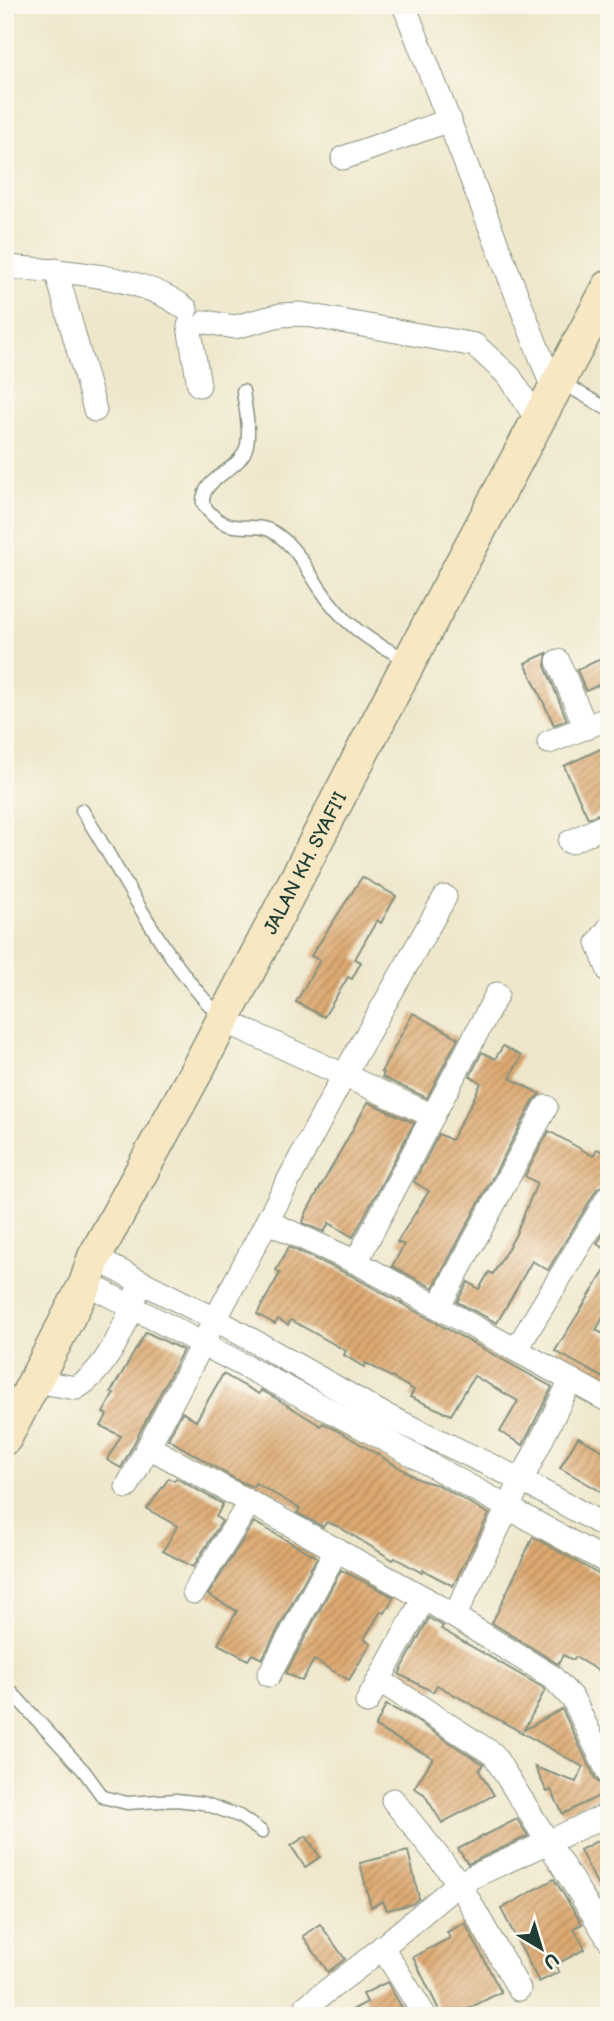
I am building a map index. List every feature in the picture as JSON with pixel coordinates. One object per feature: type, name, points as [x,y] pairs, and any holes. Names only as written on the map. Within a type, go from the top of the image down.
[{"type":"main road","name":"JALAN KH. SYAFI'I","points":[[5,1438],[410,660],[609,287]]},
{"type":"street","points":[[404,5],[557,386]]},
{"type":"street","points":[[343,158],[450,121]]},
{"type":"street","points":[[5,267],[56,270],[152,289],[194,319],[234,328],[279,315],[301,314],[475,345],[510,377],[538,421]]},
{"type":"street","points":[[56,270],[95,410]]},
{"type":"street","points":[[194,319],[199,385]]},
{"type":"street","points":[[558,661],[586,729]]},
{"type":"street","points":[[549,742],[609,718]]},
{"type":"street","points":[[570,842],[609,824]]},
{"type":"street","points":[[127,1487],[204,1346],[213,1318],[268,1222],[343,1077],[445,897]]},
{"type":"street","points":[[609,928],[598,943],[609,971]]},
{"type":"street","points":[[356,1262],[497,994]]},
{"type":"street","points":[[223,1020],[433,1116]]},
{"type":"street","points":[[439,1306],[546,1107]]},
{"type":"street","points":[[516,1350],[609,1196]]},
{"type":"street","points":[[268,1222],[356,1262],[571,1380],[607,1396]]},
{"type":"street","points":[[90,1271],[140,1283],[213,1318],[508,1507],[609,1563]]},
{"type":"street","points":[[90,1271],[132,1307],[204,1346],[375,1422],[519,1479],[609,1528]]},
{"type":"street","points":[[35,1381],[76,1388],[85,1383],[103,1360],[132,1307],[140,1283]]},
{"type":"street","points":[[455,1615],[519,1479],[571,1380]]},
{"type":"street","points":[[149,1447],[455,1615],[562,1685],[573,1699],[609,1774]]},
{"type":"street","points":[[194,1592],[250,1502]]},
{"type":"street","points":[[269,1675],[337,1549]]},
{"type":"street","points":[[367,1702],[424,1598]]},
{"type":"street","points":[[379,1680],[493,1754],[609,1940]]},
{"type":"street","points":[[393,1800],[459,1883],[519,1989]]},
{"type":"street","points":[[307,2006],[459,1883],[609,1814]]},
{"type":"street","points":[[382,1947],[425,2016]]},
{"type":"lane","points":[[557,386],[609,410]]},
{"type":"lane","points":[[243,391],[247,441],[245,453],[207,487],[203,504],[224,523],[245,529],[266,529],[276,534],[297,552],[330,602],[355,630],[378,647],[410,660]]},
{"type":"lane","points":[[82,810],[172,955],[206,1003],[223,1020]]},
{"type":"lane","points":[[5,1685],[84,1771],[103,1797],[127,1804],[176,1800],[204,1803],[239,1816],[262,1832]]},
{"type":"building","points":[[547,653],[545,666],[567,720],[554,725],[525,663]]},
{"type":"building","points":[[609,655],[609,680],[586,691],[577,670]]},
{"type":"building","points":[[609,745],[609,810],[588,818],[564,766]]},
{"type":"building","points":[[362,877],[396,896],[381,923],[377,920],[355,959],[361,962],[352,979],[348,977],[324,1017],[296,1002],[320,960],[311,956]]},
{"type":"building","points":[[413,1013],[458,1038],[427,1098],[382,1077],[384,1073],[381,1072]]},
{"type":"building","points":[[503,1046],[521,1056],[510,1078],[540,1094],[534,1100],[433,1288],[392,1266],[404,1245],[397,1242],[429,1191],[414,1182],[439,1134],[451,1140],[470,1106],[481,1083],[470,1076],[482,1052],[495,1059]]},
{"type":"building","points":[[368,1102],[414,1123],[353,1237],[329,1223],[324,1232],[303,1223],[306,1213]]},
{"type":"building","points":[[549,1131],[593,1156],[597,1149],[609,1155],[609,1182],[597,1189],[548,1270],[532,1261],[497,1323],[457,1302],[468,1282],[479,1289],[489,1272],[493,1274],[515,1236],[537,1183],[525,1176]]},
{"type":"building","points":[[609,1223],[609,1251],[597,1244]]},
{"type":"building","points":[[289,1247],[350,1275],[552,1387],[523,1445],[500,1432],[518,1401],[474,1376],[451,1415],[410,1397],[414,1390],[366,1363],[364,1367],[344,1355],[346,1351],[291,1320],[288,1325],[278,1319],[275,1324],[257,1314],[280,1273],[276,1270]]},
{"type":"building","points":[[609,1264],[609,1307],[596,1330],[609,1337],[609,1381],[555,1351]]},
{"type":"building","points":[[146,1332],[183,1350],[121,1468],[107,1460],[121,1436],[101,1426],[107,1415],[103,1413],[114,1393],[111,1392]]},
{"type":"building","points":[[223,1374],[259,1394],[261,1390],[321,1426],[323,1423],[342,1433],[420,1480],[438,1485],[489,1514],[453,1586],[423,1570],[422,1573],[395,1558],[393,1560],[339,1527],[327,1522],[323,1527],[297,1513],[300,1509],[292,1504],[255,1483],[253,1487],[237,1480],[168,1439],[182,1412],[196,1421]]},
{"type":"building","points":[[578,1437],[609,1454],[609,1496],[560,1468]]},
{"type":"building","points":[[169,1478],[174,1481],[176,1478],[223,1504],[216,1517],[222,1521],[193,1567],[163,1551],[177,1526],[147,1509]]},
{"type":"building","points":[[254,1522],[317,1557],[262,1659],[252,1654],[248,1660],[218,1644],[237,1611],[208,1595]]},
{"type":"building","points":[[533,1537],[609,1580],[609,1677],[575,1657],[573,1660],[563,1655],[558,1664],[492,1623]]},
{"type":"building","points":[[341,1570],[394,1597],[385,1613],[381,1611],[364,1639],[371,1643],[349,1680],[314,1660],[302,1681],[286,1673]]},
{"type":"building","points":[[429,1618],[443,1626],[441,1629],[542,1687],[545,1690],[524,1730],[562,1709],[596,1780],[609,1791],[563,1814],[551,1790],[547,1792],[535,1767],[576,1782],[583,1767],[437,1685],[433,1692],[399,1674]]},
{"type":"building","points":[[386,1705],[407,1715],[483,1764],[479,1771],[494,1795],[442,1823],[424,1794],[414,1788],[433,1758],[375,1727]]},
{"type":"building","points":[[517,1819],[528,1836],[468,1864],[458,1849]]},
{"type":"building","points":[[609,1835],[609,1908],[580,1850]]},
{"type":"building","points":[[306,1836],[320,1857],[305,1867],[291,1846]]},
{"type":"building","points":[[408,1851],[419,1898],[412,1904],[387,1910],[383,1901],[371,1907],[360,1863]]},
{"type":"building","points":[[554,1879],[582,1924],[574,1928],[585,1949],[555,1965],[559,1972],[539,1982],[501,1909]]},
{"type":"building","points":[[465,1923],[501,1992],[454,2016],[442,2016],[413,1957],[450,1938],[447,1932]]},
{"type":"building","points":[[320,1924],[345,1959],[328,1972],[303,1936]]},
{"type":"building","points":[[387,1982],[407,2016],[341,2016],[367,2002],[363,1994]]}]
